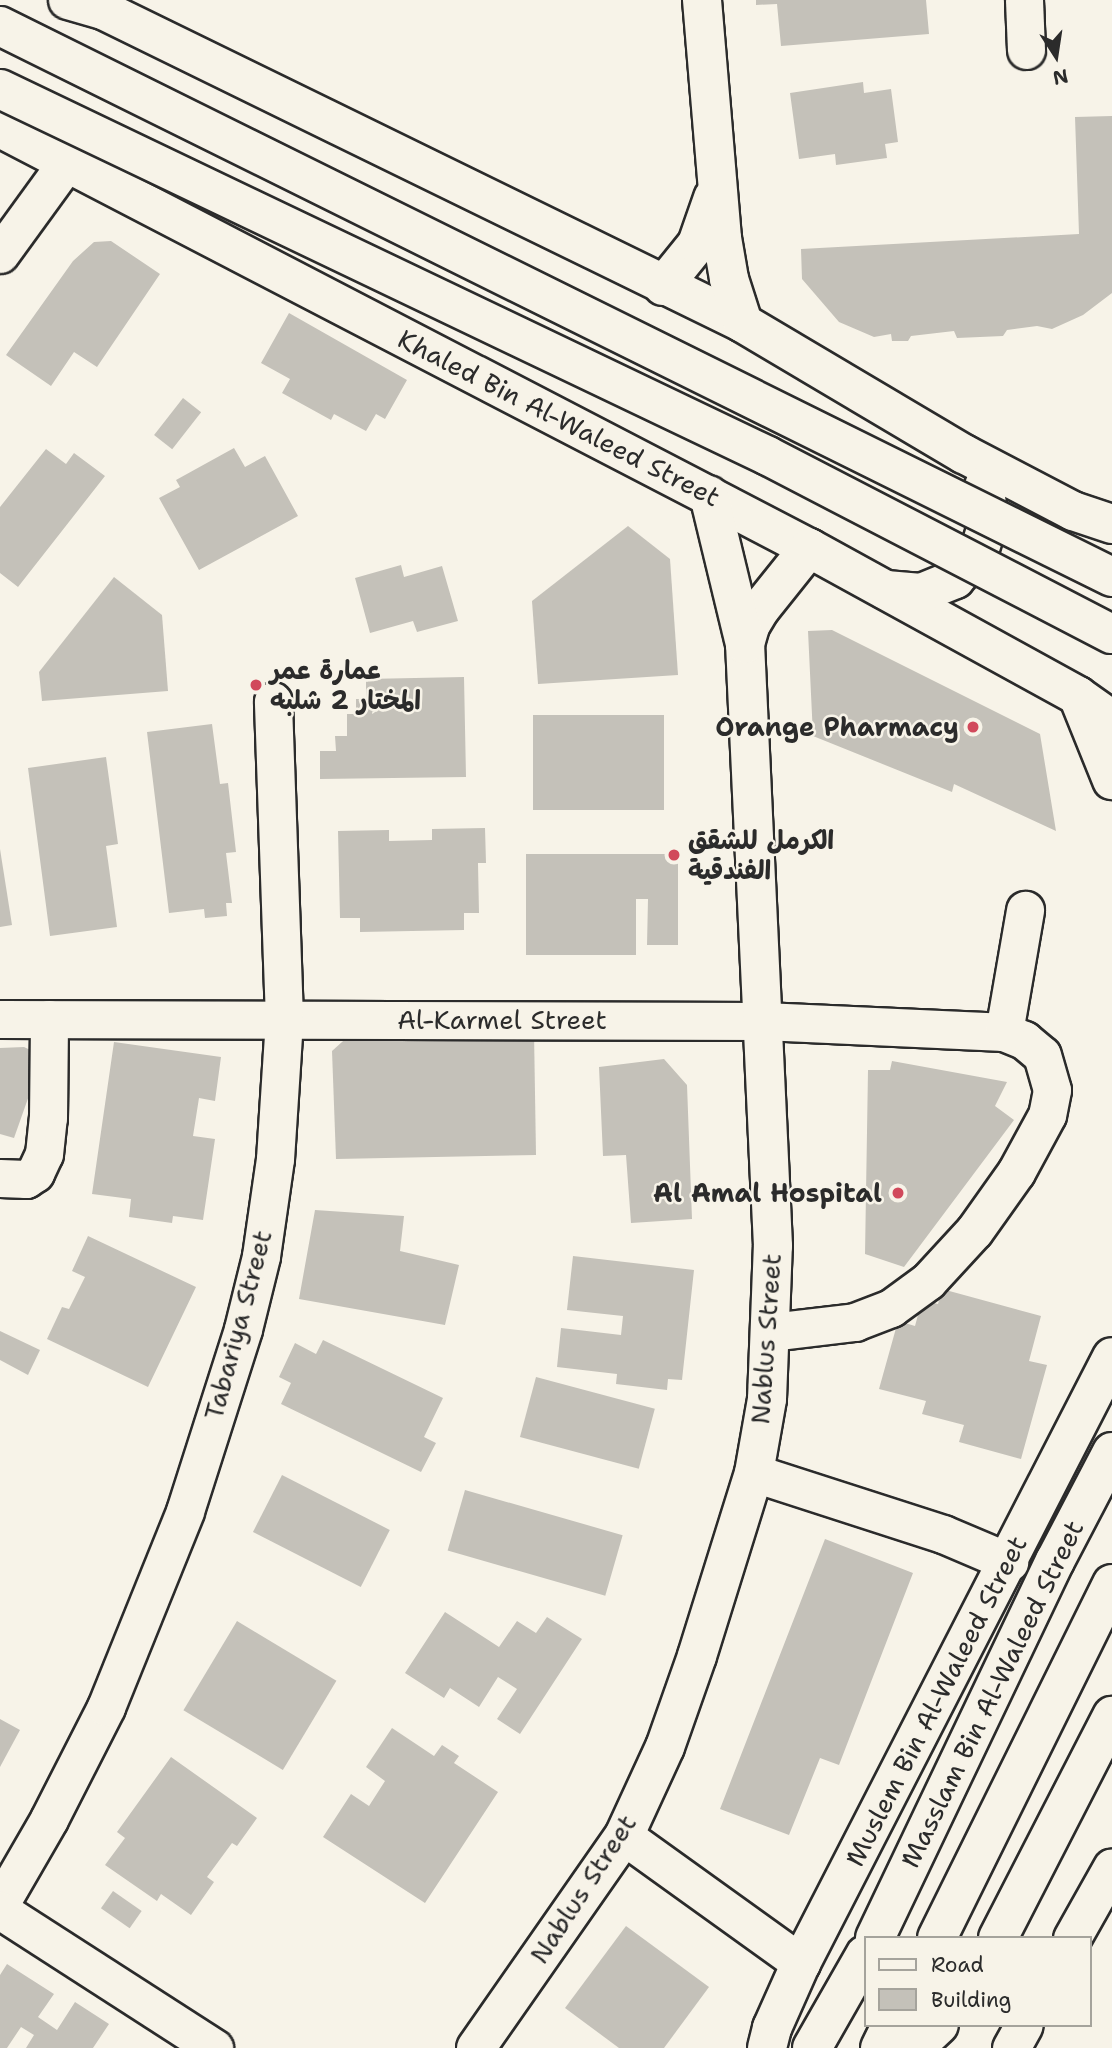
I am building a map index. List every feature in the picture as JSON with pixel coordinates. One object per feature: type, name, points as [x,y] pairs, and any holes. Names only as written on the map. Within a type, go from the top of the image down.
[{"type":"main road","points":[[702,0],[725,258],[743,323]]},
{"type":"main road","points":[[92,3],[743,323],[964,454],[1073,512],[1112,524]]},
{"type":"main road","points":[[0,26],[1112,577]]},
{"type":"main road","name":"Khaled Bin Al-Waleed Street","points":[[0,89],[768,456],[1112,634]]},
{"type":"main road","name":"Khaled Bin Al-Waleed Street","points":[[0,128],[810,548],[1078,696],[1112,720]]},
{"type":"main road","points":[[663,286],[697,244],[717,183]]},
{"type":"main road","points":[[886,590],[921,593],[955,579],[979,552],[989,519],[984,484],[964,454]]},
{"type":"main road","name":"Nablus Street","points":[[476,2048],[624,1836],[666,1747],[754,1473],[767,1399],[773,1246],[745,644],[709,495]]},
{"type":"main road","name":"Nablus Street","points":[[745,644],[750,626],[761,608],[810,548]]},
{"type":"main road","points":[[1078,696],[1112,780]]},
{"type":"main road","name":"Muslem Bin Al-Waleed Street","points":[[767,2048],[772,2028],[801,1963],[1112,1357]]},
{"type":"main road","name":"Masslam Bin Al-Waleed Street","points":[[876,1936],[1055,1561],[1112,1452]]},
{"type":"main road","points":[[938,1936],[1112,1584]]},
{"type":"main road","points":[[999,1936],[1112,1716]]},
{"type":"main road","points":[[812,2048],[864,1957]]},
{"type":"main road","points":[[880,2048],[890,2027]]},
{"type":"main road","points":[[914,2048],[937,2027]]},
{"type":"street","points":[[1024,0],[1026,50]]},
{"type":"street","points":[[0,254],[66,163]]},
{"type":"street","name":"Tabariya Street","points":[[0,1904],[49,1819],[106,1707],[185,1511],[243,1329],[261,1256],[275,1159],[284,1019],[273,701]]},
{"type":"street","points":[[770,1332],[855,1322],[891,1308],[928,1281],[974,1231],[1016,1171],[1047,1115],[1052,1090],[1041,1055],[1024,1040],[1004,1031],[1025,910]]},
{"type":"street","name":"Al-Karmel Street","points":[[0,1019],[763,1021],[1004,1031]]},
{"type":"street","points":[[0,1178],[26,1179],[35,1173],[44,1154],[48,1118],[48,1020]]},
{"type":"street","points":[[754,1473],[943,1534],[1009,1562]]},
{"type":"street","points":[[624,1836],[801,1963]]},
{"type":"street","points":[[1073,1936],[1112,1867]]},
{"type":"street","points":[[0,1910],[214,2048]]},
{"type":"street","points":[[1012,2048],[1023,2027]]},
{"type":"building","points":[[756,0],[926,0],[929,34],[781,46],[777,4],[756,5]]},
{"type":"building","points":[[863,82],[864,93],[891,89],[898,142],[885,144],[887,158],[836,165],[835,154],[799,159],[790,93]]},
{"type":"building","points":[[1112,116],[1112,293],[1083,315],[1052,329],[1037,326],[1007,330],[1003,336],[957,338],[954,331],[911,336],[908,341],[892,341],[891,334],[874,337],[839,322],[802,279],[801,249],[1079,234],[1075,117]]},
{"type":"building","points":[[111,241],[160,274],[97,367],[74,352],[51,386],[6,355],[73,261],[94,242]]},
{"type":"building","points":[[289,313],[407,380],[385,419],[376,414],[366,431],[334,414],[331,420],[282,393],[290,379],[261,363]]},
{"type":"building","points":[[183,398],[201,412],[172,449],[154,435]]},
{"type":"building","points":[[234,448],[245,467],[265,456],[298,516],[199,570],[159,498],[180,487],[176,480]]},
{"type":"building","points":[[46,449],[66,464],[74,453],[105,476],[18,587],[0,573],[0,507]]},
{"type":"building","points":[[628,526],[670,559],[678,675],[538,684],[532,601]]},
{"type":"building","points":[[401,565],[404,577],[442,566],[458,621],[417,632],[413,621],[370,633],[355,578]]},
{"type":"building","points":[[114,577],[162,615],[168,691],[42,701],[39,672]]},
{"type":"building","points":[[832,630],[1040,734],[1056,831],[954,784],[952,792],[813,736],[808,631]]},
{"type":"building","points":[[464,677],[466,777],[320,779],[320,751],[336,751],[335,736],[347,736],[347,714],[356,714],[356,699],[366,699],[366,679]]},
{"type":"building","points":[[533,715],[664,715],[664,810],[533,810]]},
{"type":"building","points":[[212,724],[220,784],[228,783],[236,852],[226,853],[232,903],[226,903],[227,916],[205,918],[204,909],[169,913],[147,732]]},
{"type":"building","points":[[106,757],[118,844],[106,846],[117,927],[50,936],[28,768]]},
{"type":"building","points":[[485,828],[486,863],[478,863],[479,913],[464,913],[464,930],[360,932],[360,918],[340,918],[338,831],[389,830],[389,841],[432,840],[432,829]]},
{"type":"building","points":[[0,849],[12,925],[0,927]]},
{"type":"building","points":[[526,854],[678,854],[678,945],[647,945],[648,899],[636,899],[636,955],[526,955]]},
{"type":"building","points":[[534,1032],[536,1155],[336,1159],[332,1051],[352,1033]]},
{"type":"building","points":[[114,1042],[221,1057],[215,1101],[199,1098],[193,1136],[215,1139],[203,1220],[173,1216],[172,1223],[129,1217],[131,1199],[92,1194]]},
{"type":"building","points":[[24,1047],[43,1056],[14,1138],[0,1134],[0,1048]]},
{"type":"building","points":[[664,1059],[687,1085],[692,1219],[631,1223],[626,1155],[603,1156],[599,1067]]},
{"type":"building","points":[[892,1061],[1007,1082],[995,1106],[1014,1120],[904,1267],[865,1254],[868,1070],[890,1070]]},
{"type":"building","points":[[315,1210],[404,1216],[400,1251],[459,1265],[445,1325],[299,1299]]},
{"type":"building","points":[[88,1236],[196,1287],[148,1387],[47,1339],[62,1307],[69,1309],[85,1277],[72,1271]]},
{"type":"building","points":[[573,1256],[694,1270],[682,1380],[668,1379],[667,1390],[616,1384],[617,1374],[557,1367],[561,1328],[621,1335],[623,1316],[567,1310]]},
{"type":"building","points":[[942,1289],[1041,1316],[1029,1361],[1047,1365],[1021,1459],[959,1442],[964,1425],[922,1414],[926,1401],[879,1389],[898,1321],[915,1326],[922,1300],[938,1304]]},
{"type":"building","points":[[0,1331],[40,1350],[28,1375],[0,1360]]},
{"type":"building","points":[[323,1340],[443,1398],[424,1437],[436,1443],[421,1472],[281,1404],[291,1383],[279,1377],[295,1343],[316,1354]]},
{"type":"building","points":[[536,1377],[655,1409],[639,1469],[520,1437]]},
{"type":"building","points":[[282,1475],[390,1530],[361,1587],[253,1532]]},
{"type":"building","points":[[465,1490],[623,1535],[605,1596],[448,1551]]},
{"type":"building","points":[[825,1539],[913,1573],[839,1765],[820,1758],[789,1835],[720,1809]]},
{"type":"building","points":[[445,1612],[499,1647],[517,1621],[536,1633],[547,1617],[582,1639],[520,1734],[497,1719],[517,1689],[498,1677],[479,1707],[450,1688],[444,1698],[405,1673]]},
{"type":"building","points":[[237,1621],[336,1681],[283,1770],[183,1710]]},
{"type":"building","points":[[0,1719],[20,1730],[0,1767]]},
{"type":"building","points":[[392,1728],[434,1756],[442,1745],[459,1756],[454,1763],[498,1792],[425,1903],[323,1837],[351,1794],[369,1806],[385,1781],[366,1767]]},
{"type":"building","points":[[171,1757],[257,1818],[237,1846],[232,1843],[207,1877],[214,1882],[191,1915],[161,1894],[157,1901],[105,1865],[125,1838],[117,1832]]},
{"type":"building","points":[[113,1891],[142,1911],[130,1928],[101,1908]]},
{"type":"building","points":[[626,1926],[709,1987],[664,2048],[619,2048],[565,2008]]},
{"type":"building","points":[[7,1964],[54,1994],[38,2017],[57,2030],[75,2002],[109,2024],[93,2048],[26,2048],[34,2035],[21,2027],[7,2048],[0,2048],[0,1975]]},
{"type":"place","name":"عمارة عمر المختار 2 شلبه","points":[[256,685]]},
{"type":"place","name":"Orange Pharmacy","points":[[973,727]]},
{"type":"place","name":"الكرمل للشقق الفندقية","points":[[674,855]]},
{"type":"place","name":"Al Amal Hospital","points":[[898,1193]]}]
